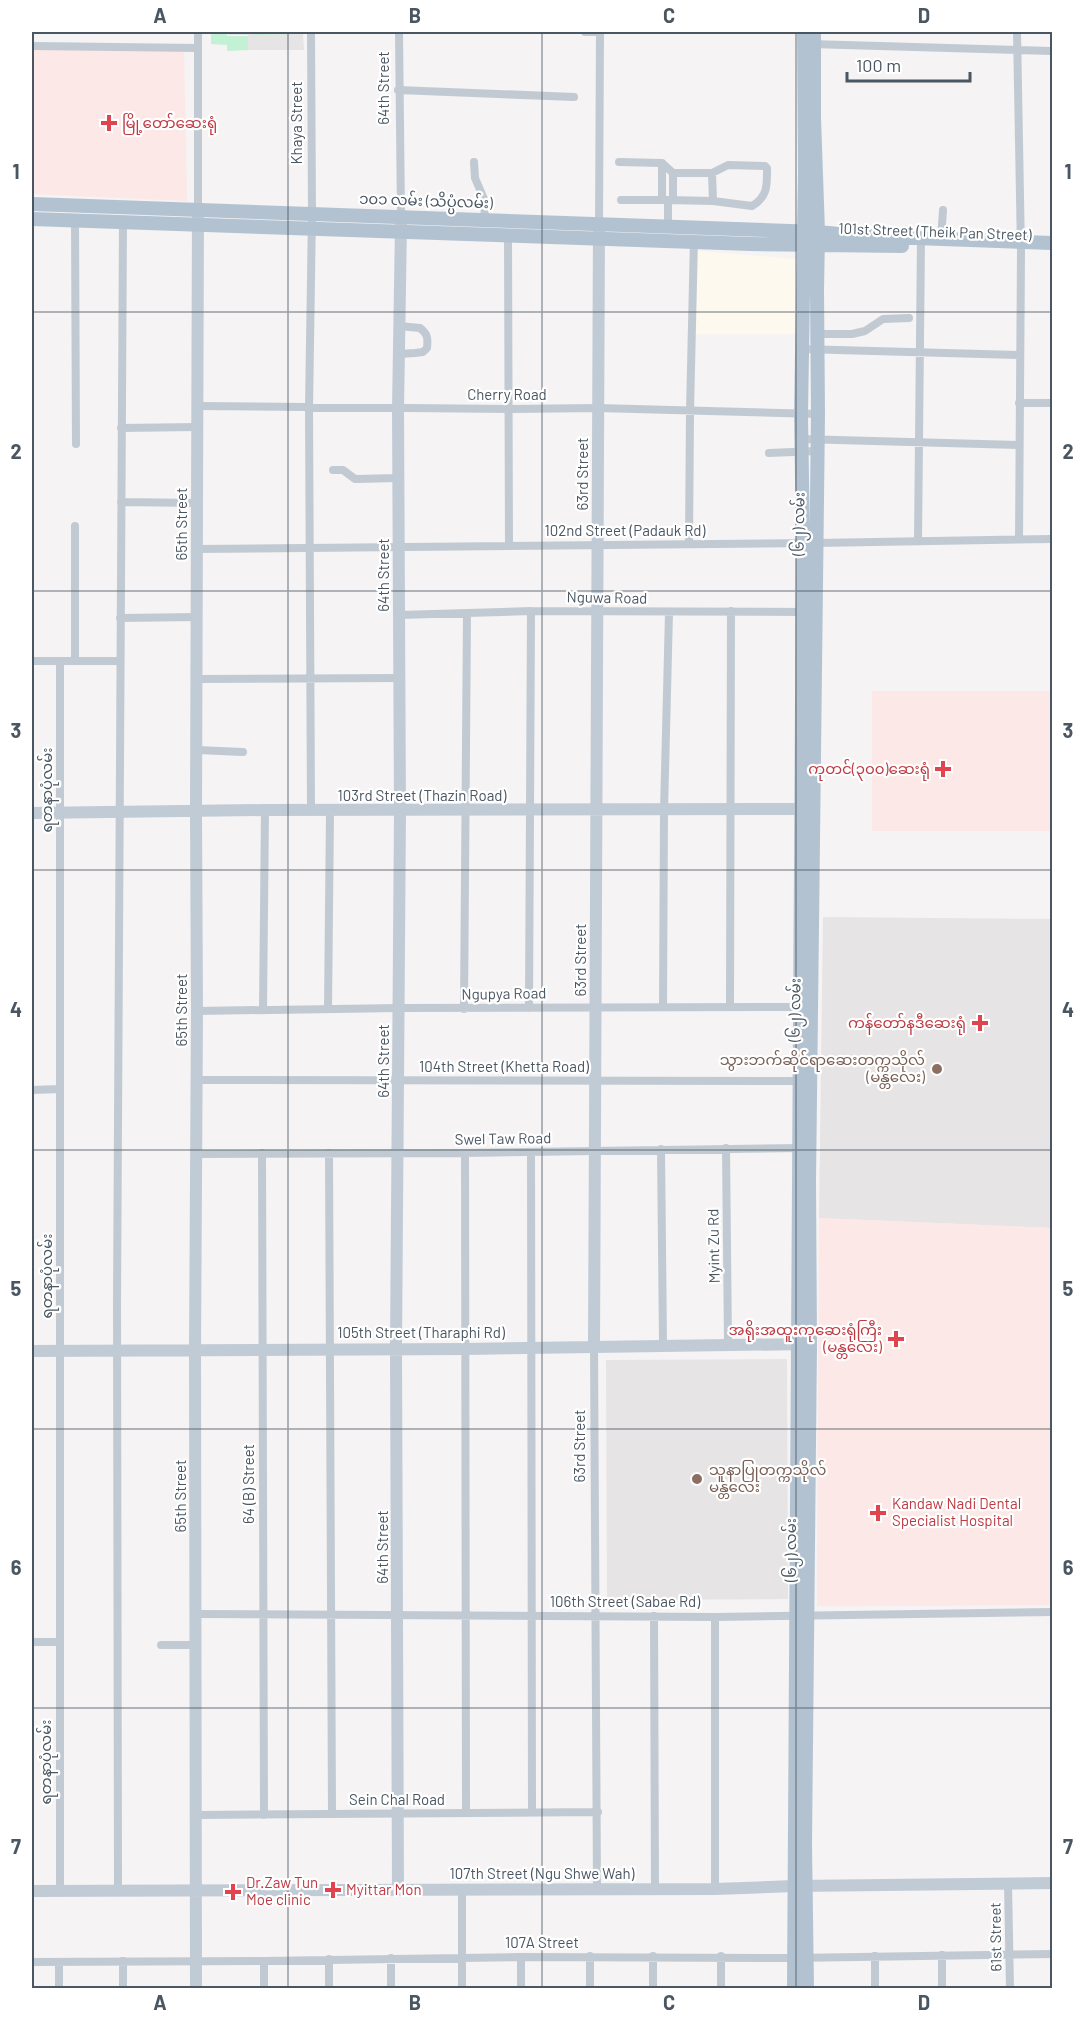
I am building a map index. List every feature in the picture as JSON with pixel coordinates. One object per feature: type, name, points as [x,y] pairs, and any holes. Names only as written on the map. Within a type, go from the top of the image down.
[{"type":"main road","name":"(၆၂) လမ်း","points":[[809,38],[814,118],[811,238],[801,349],[801,445],[809,543]]},
{"type":"main road","name":"၁၀၁ လမ်း (သိပ္ပံလမ်း)","points":[[32,204],[198,209],[312,220],[401,232],[508,228],[599,232],[694,241],[811,238]]},
{"type":"main road","name":"၁၀၁ လမ်း (သိပ္ပံလမ်း)","points":[[32,219],[197,224],[401,217],[485,220],[508,228]]},
{"type":"main road","name":"၁၀၁ လမ်း (သိပ္ပံလမ်း)","points":[[599,232],[668,226],[811,238]]},
{"type":"main road","name":"(၆၂) လမ်း","points":[[807,1989],[801,1957],[800,1886],[805,1844],[802,1615],[808,1475],[804,1344],[804,1148],[809,543],[818,414],[818,334],[811,238]]},
{"type":"main road","name":"101st Street (Theik Pan Street)","points":[[811,238],[1021,246],[1053,243]]},
{"type":"main road","name":"101st Street (Theik Pan Street)","points":[[920,242],[941,239],[1021,246],[1053,252]]},
{"type":"main road","name":"(၆၂) လမ်း","points":[[794,1989],[801,1957]]},
{"type":"street","name":"65th Street","points":[[196,1989],[198,1891],[195,1349],[198,32]]},
{"type":"street","name":"Khaya Street","points":[[311,32],[312,220],[309,408],[311,810]]},
{"type":"street","name":"64th Street","points":[[398,1890],[396,1348],[400,811],[399,32]]},
{"type":"street","points":[[585,32],[600,32]]},
{"type":"street","name":"63rd Street","points":[[597,1889],[594,1346],[600,32]]},
{"type":"street","points":[[1017,32],[1021,246],[1019,539]]},
{"type":"street","points":[[809,38],[1053,51]]},
{"type":"street","points":[[32,46],[198,48]]},
{"type":"street","points":[[398,90],[574,97]]},
{"type":"street","points":[[474,162],[475,178],[484,199],[485,220]]},
{"type":"street","points":[[619,162],[662,163],[673,172],[712,174],[728,165],[765,166],[767,168],[766,194],[749,207],[713,201],[621,200]]},
{"type":"street","points":[[662,163],[668,200],[668,226]]},
{"type":"street","points":[[668,200],[673,172]]},
{"type":"street","points":[[712,174],[713,201]]},
{"type":"street","points":[[941,239],[943,210]]},
{"type":"street","points":[[75,221],[76,444]]},
{"type":"street","points":[[117,1891],[117,1350],[123,221]]},
{"type":"street","points":[[689,544],[693,227]]},
{"type":"street","points":[[508,228],[509,545]]},
{"type":"street","points":[[918,541],[920,242]]},
{"type":"street","points":[[818,334],[852,334],[865,331],[883,319],[909,318]]},
{"type":"street","points":[[399,326],[420,328],[427,335],[428,340],[427,348],[423,352],[399,354]]},
{"type":"street","points":[[801,349],[1019,355]]},
{"type":"street","points":[[1019,403],[1053,403]]},
{"type":"street","name":"Cherry Road","points":[[197,406],[398,409],[598,408],[818,414]]},
{"type":"street","points":[[121,428],[197,427]]},
{"type":"street","points":[[769,453],[801,445],[918,442],[1019,445]]},
{"type":"street","points":[[801,445],[817,445]]},
{"type":"street","points":[[333,470],[343,471],[355,479],[398,478]]},
{"type":"street","points":[[121,502],[197,503]]},
{"type":"street","points":[[75,526],[75,661]]},
{"type":"street","name":"102nd Street (Padauk Rd)","points":[[197,549],[1053,539]]},
{"type":"street","points":[[529,1008],[531,611]]},
{"type":"street","name":"Nguwa Road","points":[[399,615],[531,611],[808,612]]},
{"type":"street","points":[[730,1006],[731,611]]},
{"type":"street","points":[[464,1009],[467,613]]},
{"type":"street","points":[[663,1007],[664,811],[669,613]]},
{"type":"street","points":[[120,618],[197,617]]},
{"type":"street","points":[[32,661],[120,661]]},
{"type":"street","name":"ရတနာပုံလမ်း","points":[[60,661],[60,1891]]},
{"type":"street","points":[[197,679],[400,678]]},
{"type":"street","points":[[197,750],[243,752]]},
{"type":"street","name":"103rd Street (Thazin Road)","points":[[32,813],[807,809]]},
{"type":"street","points":[[263,1010],[265,810]]},
{"type":"street","points":[[328,1009],[330,810]]},
{"type":"street","name":"Ngupya Road","points":[[197,1011],[806,1007]]},
{"type":"street","name":"104th Street (Khetta Road)","points":[[197,1080],[805,1081]]},
{"type":"street","points":[[32,1090],[60,1089]]},
{"type":"street","name":"Myint Zu Rd","points":[[726,1148],[728,1344]]},
{"type":"street","name":"Swel Taw Road","points":[[197,1154],[397,1154],[804,1148]]},
{"type":"street","points":[[661,1149],[663,1345]]},
{"type":"street","points":[[531,1152],[532,1812]]},
{"type":"street","name":"64 (B) Street","points":[[262,1153],[264,1815]]},
{"type":"street","points":[[329,1153],[332,1813]]},
{"type":"street","points":[[465,1153],[466,1813]]},
{"type":"street","name":"105th Street (Tharaphi Rd)","points":[[32,1351],[465,1349],[804,1344]]},
{"type":"street","name":"106th Street (Sabae Rd)","points":[[197,1614],[715,1617],[1053,1612]]},
{"type":"street","points":[[654,1616],[655,1889]]},
{"type":"street","points":[[715,1617],[715,1889]]},
{"type":"street","points":[[32,1642],[60,1642]]},
{"type":"street","points":[[160,1645],[196,1645]]},
{"type":"street","name":"Sein Chal Road","points":[[197,1815],[598,1812]]},
{"type":"street","name":"107th Street (Ngu Shwe Wah)","points":[[32,1891],[715,1889],[1053,1883]]},
{"type":"street","name":"61st Street","points":[[1008,1884],[1010,1989]]},
{"type":"street","points":[[462,1889],[462,1989]]},
{"type":"street","name":"107A Street","points":[[32,1962],[264,1961],[521,1956],[801,1957],[1053,1954]]},
{"type":"street","points":[[942,1955],[942,1989]]},
{"type":"street","points":[[521,1956],[521,1989]]},
{"type":"street","points":[[590,1956],[590,1989]]},
{"type":"street","points":[[653,1956],[653,1989]]},
{"type":"street","points":[[721,1956],[721,1989]]},
{"type":"street","points":[[875,1956],[875,1989]]},
{"type":"street","points":[[391,1958],[392,1989]]},
{"type":"street","points":[[329,1959],[329,1989]]},
{"type":"street","points":[[123,1961],[123,1989]]},
{"type":"street","points":[[264,1961],[264,1989]]},
{"type":"street","points":[[59,1962],[59,1989]]},
{"type":"shaded area","points":[[228,32],[253,32],[253,35],[303,34],[304,50],[248,50],[248,35],[228,35]]},
{"type":"shaded area","name":"မြို့တော်ဆေးရုံ","points":[[32,49],[184,52],[187,201],[32,194]]},
{"type":"shaded area","points":[[697,251],[797,259],[796,334],[695,334]]},
{"type":"shaded area","points":[[872,691],[1052,691],[1052,831],[872,831]]},
{"type":"shaded area","name":"သွားဘက်ဆိုင်ရာဆေးတက္ကသိုလ် (မန္တလေး)","points":[[823,917],[1052,919],[1052,1228],[819,1218]]},
{"type":"shaded area","points":[[819,1218],[1052,1228],[1052,1605],[817,1606]]},
{"type":"shaded area","name":"သူနာပြုတက္ကသိုလ် မန္တလေး","points":[[787,1359],[788,1599],[607,1600],[606,1360]]},
{"type":"green space","points":[[211,32],[227,32],[227,36],[248,36],[248,50],[227,51],[227,45],[211,44]]},
{"type":"green space","points":[[253,32],[303,32],[303,34],[253,35]]},
{"type":"place","name":"မြို့တော်ဆေးရုံ","points":[[109,123]]},
{"type":"place","name":"ကုတင်(၃၀၀)ဆေးရုံ","points":[[943,769]]},
{"type":"place","name":"ကန်တော်နဒီဆေးရုံ","points":[[980,1023]]},
{"type":"place","name":"သွားဘက်ဆိုင်ရာဆေးတက္ကသိုလ် (မန္တလေး)","points":[[937,1069]]},
{"type":"place","name":"အရိုးအထူးကုဆေးရုံကြီး (မန္တလေး)","points":[[896,1339]]},
{"type":"place","name":"သူနာပြုတက္ကသိုလ် မန္တလေး","points":[[697,1479]]},
{"type":"place","name":"Kandaw Nadi Dental Specialist Hospital","points":[[878,1513]]},
{"type":"place","name":"Myittar Mon","points":[[333,1890]]},
{"type":"place","name":"Dr.Zaw Tun Moe clinic","points":[[233,1892]]}]
